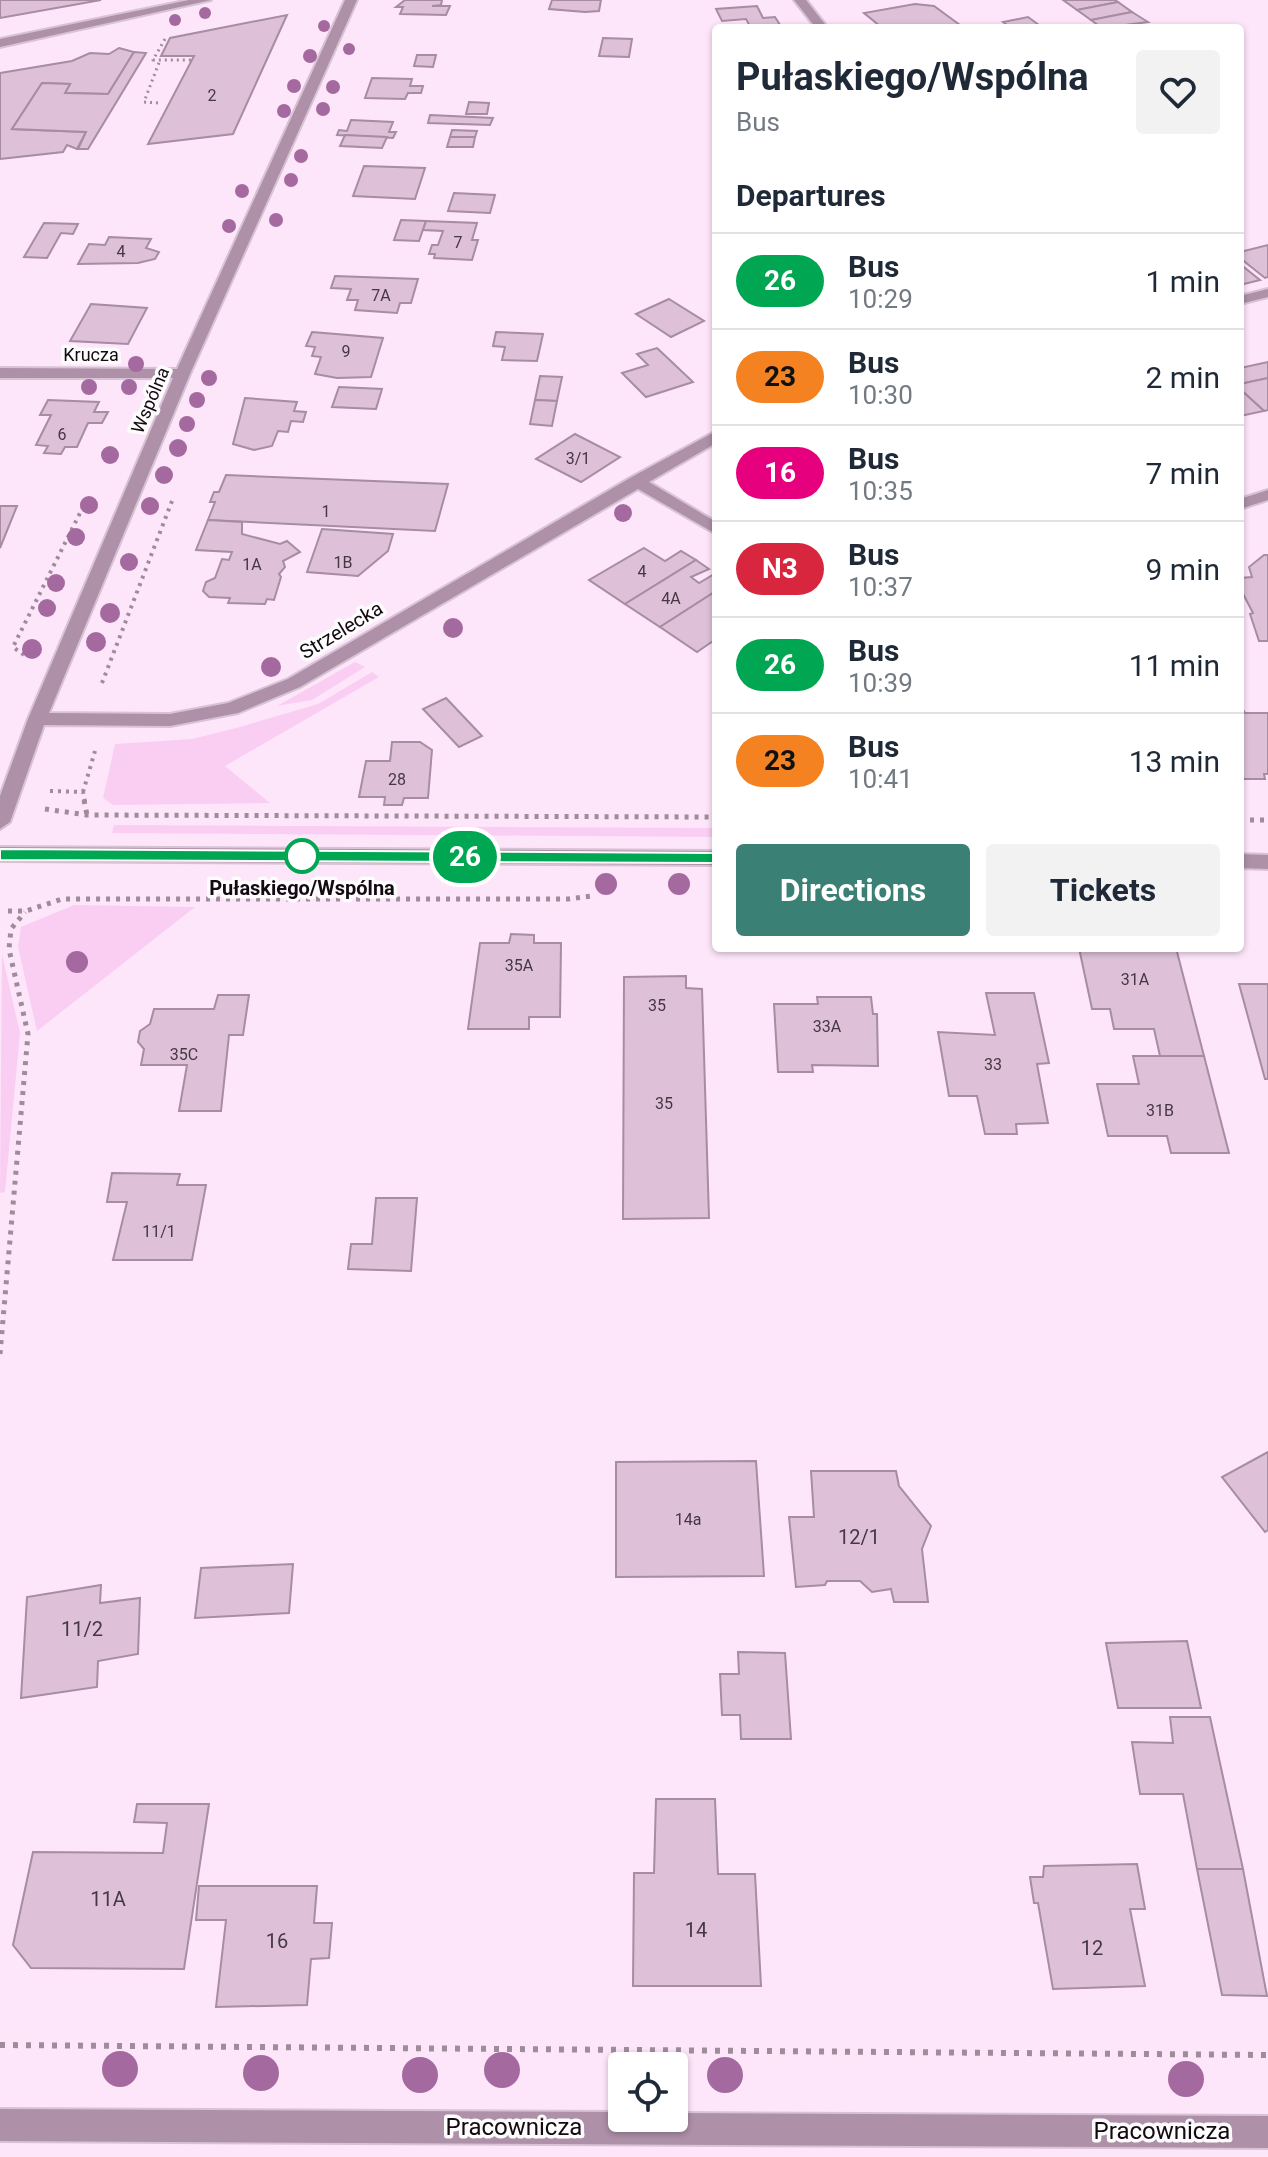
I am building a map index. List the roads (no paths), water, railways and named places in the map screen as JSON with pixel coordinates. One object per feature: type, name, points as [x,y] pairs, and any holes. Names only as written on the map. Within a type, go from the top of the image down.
[{"type":"street","name":"Wspólna","points":[[0,822],[37,719],[182,374],[351,0]]},
{"type":"street","points":[[800,0],[819,24]]},
{"type":"street","points":[[0,43],[196,1]]},
{"type":"street","points":[[1244,299],[1268,293]]},
{"type":"street","name":"Krucza","points":[[0,373],[182,374]]},
{"type":"street","name":"Strzelecka","points":[[37,719],[170,720],[232,709],[294,683],[712,438]]},
{"type":"street","points":[[636,481],[712,527]]},
{"type":"street","points":[[1244,501],[1268,495]]},
{"type":"street","points":[[0,854],[712,858]]},
{"type":"street","points":[[1244,861],[1268,862]]},
{"type":"street","name":"Pracownicza","points":[[0,2125],[1268,2132]]},
{"type":"place","name":"Pułaskiego/Wspólna","points":[[302,856]]}]
